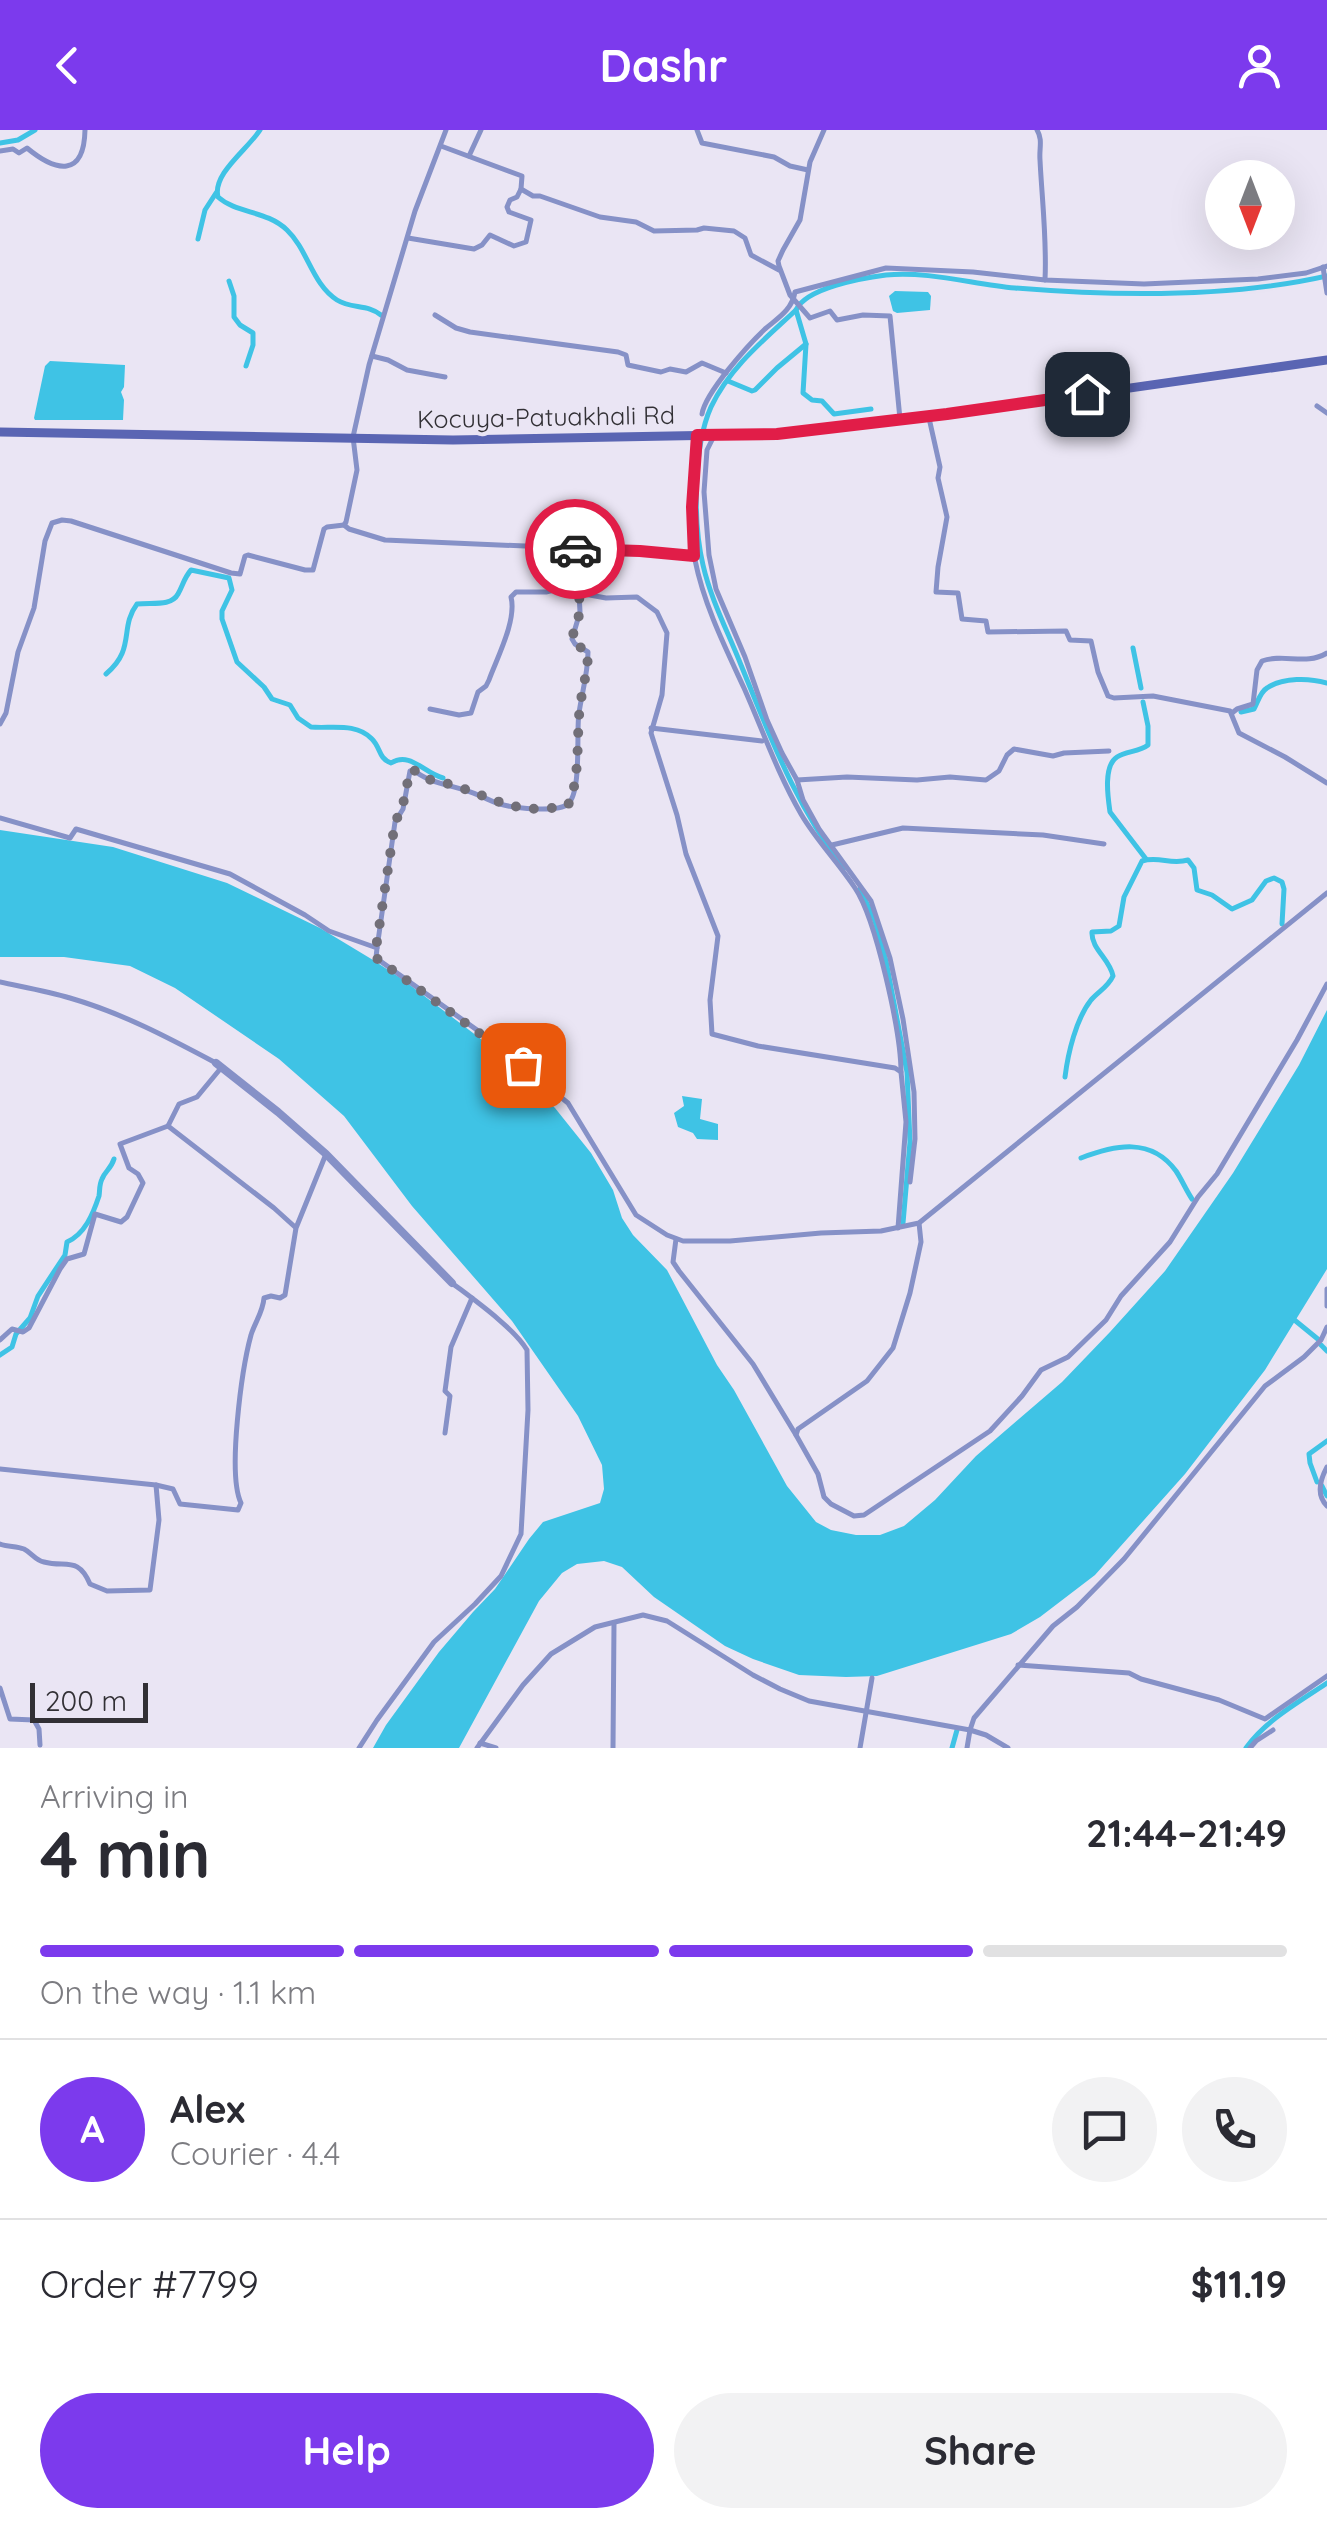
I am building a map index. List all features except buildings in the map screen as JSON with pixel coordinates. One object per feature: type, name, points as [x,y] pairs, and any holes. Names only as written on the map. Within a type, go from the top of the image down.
[{"type":"main road","name":"Kocuya-Patuakhali Rd","points":[[0,432],[453,440],[777,434],[1327,360]]},
{"type":"street","points":[[0,152],[13,149],[19,154],[27,148],[52,166],[68,166],[80,156],[85,130]]},
{"type":"street","points":[[344,525],[357,470],[353,437],[372,356],[424,187],[446,130]]},
{"type":"street","points":[[470,156],[480,130]]},
{"type":"street","points":[[697,130],[702,142],[774,157],[808,170]]},
{"type":"street","points":[[824,130],[808,170],[800,220],[778,261],[798,304],[810,318],[830,311],[837,320],[863,315],[890,316],[900,419]]},
{"type":"street","points":[[1036,130],[1041,138],[1045,280]]},
{"type":"street","points":[[408,238],[474,249],[490,235],[514,246],[526,242],[532,220],[509,212],[507,207],[517,197],[522,176],[441,146]]},
{"type":"street","points":[[521,188],[534,196],[600,217],[636,222],[654,231],[734,231],[745,238],[750,254],[779,270]]},
{"type":"street","points":[[798,304],[796,292],[804,288],[886,268],[1144,284],[1244,280],[1325,268],[1327,293]]},
{"type":"street","points":[[702,414],[703,406],[726,373],[753,341],[798,304]]},
{"type":"street","points":[[435,315],[470,332],[623,353],[628,365],[638,368],[686,372],[702,363],[726,373]]},
{"type":"street","points":[[372,356],[406,370],[446,376]]},
{"type":"street","points":[[1318,406],[1327,413]]},
{"type":"street","points":[[928,416],[947,516],[936,592],[958,593],[960,617],[986,621],[988,632],[1067,631],[1070,640],[1091,641],[1108,696],[1153,696],[1232,713]]},
{"type":"street","points":[[698,435],[692,507],[694,556],[708,606],[764,741],[801,814],[856,890],[883,966],[900,1052],[906,1122],[898,1228]]},
{"type":"street","points":[[714,435],[707,450],[704,476],[712,574],[767,720],[812,818],[871,901],[890,958],[914,1092],[915,1139],[910,1182]]},
{"type":"street","points":[[0,724],[34,608],[44,541],[52,523],[62,520],[240,574],[248,554],[313,570],[324,529],[344,525],[385,540],[694,556]]},
{"type":"street","points":[[569,548],[562,576],[567,587],[606,598],[637,598],[657,612],[667,633],[662,695],[651,733],[686,854],[718,936],[710,1000],[712,1034],[902,1072]]},
{"type":"street","points":[[430,709],[471,714],[500,650],[513,610],[511,597],[567,587]]},
{"type":"street","points":[[579,593],[580,612],[572,638],[588,652],[588,666],[579,712],[576,780],[570,802],[538,808],[505,805],[410,771],[402,809],[395,822],[376,958],[491,1040],[568,1103],[636,1215],[676,1238],[694,1242],[730,1240],[898,1228],[919,1223],[1327,894]]},
{"type":"street","points":[[1232,713],[1253,704],[1257,670],[1262,661],[1308,660],[1327,653]]},
{"type":"street","points":[[1232,713],[1239,733],[1327,783]]},
{"type":"street","points":[[652,728],[764,741]]},
{"type":"street","points":[[797,780],[986,780],[999,771],[1014,750],[1053,756],[1109,751]]},
{"type":"street","points":[[0,818],[70,838],[76,830],[230,874],[329,930],[376,948]]},
{"type":"street","points":[[832,845],[902,828],[1043,835],[1104,844]]},
{"type":"street","points":[[0,982],[112,1013],[161,1034],[218,1066],[326,1154],[452,1284],[527,1350],[522,1534],[501,1576],[434,1642],[360,1748]]},
{"type":"street","points":[[676,1238],[674,1262],[678,1271],[753,1364],[818,1474],[824,1497],[859,1517],[990,1431],[1042,1370],[1068,1357],[1095,1332],[1120,1296],[1170,1242],[1231,1152],[1327,984]]},
{"type":"street","points":[[0,1340],[30,1328],[67,1259],[84,1254],[95,1214],[121,1222],[127,1217],[143,1183],[129,1168],[120,1144],[168,1126],[179,1104],[197,1097],[218,1066]]},
{"type":"street","points":[[168,1126],[296,1228]]},
{"type":"street","points":[[0,1469],[156,1485],[173,1490],[180,1504],[238,1510],[241,1503],[236,1492],[236,1424],[252,1333],[264,1298],[284,1295],[296,1228],[326,1154]]},
{"type":"street","points":[[796,1436],[798,1429],[867,1381],[893,1348],[921,1242],[919,1223]]},
{"type":"street","points":[[1327,1289],[1327,1306]]},
{"type":"street","points":[[445,1433],[451,1347],[472,1298]]},
{"type":"street","points":[[967,1748],[974,1718],[1018,1666],[1053,1626],[1124,1560],[1265,1386],[1304,1357],[1327,1329]]},
{"type":"street","points":[[1327,1467],[1320,1484],[1327,1506]]},
{"type":"street","points":[[0,1544],[26,1550],[37,1561],[70,1563],[86,1573],[90,1584],[107,1591],[150,1590],[160,1520],[156,1485]]},
{"type":"street","points":[[496,1748],[478,1745],[551,1654],[595,1627],[643,1615],[667,1622],[788,1694],[970,1730],[1008,1748]]},
{"type":"street","points":[[613,1748],[614,1623]]},
{"type":"street","points":[[1018,1666],[1128,1673],[1219,1700],[1265,1719],[1327,1676]]},
{"type":"street","points":[[860,1748],[872,1678]]},
{"type":"street","points":[[0,1688],[10,1719],[34,1720],[40,1745]]},
{"type":"street","points":[[1250,1748],[1274,1730]]},
{"type":"water","points":[[895,291],[928,292],[930,310],[893,311],[889,296]]},
{"type":"water","points":[[50,361],[125,365],[121,392],[123,420],[35,420],[45,366]]},
{"type":"water","points":[[0,830],[113,847],[227,883],[320,928],[373,960],[498,1052],[555,1108],[591,1153],[613,1190],[622,1218],[667,1270],[787,1486],[816,1522],[831,1530],[880,1535],[904,1526],[976,1456],[1062,1382],[1110,1332],[1165,1271],[1233,1173],[1299,1065],[1327,1010],[1327,1269],[1265,1370],[1185,1474],[1095,1575],[1011,1634],[877,1676],[799,1675],[725,1646],[654,1597],[622,1567],[604,1561],[577,1564],[562,1573],[539,1601],[459,1748],[373,1748],[439,1652],[495,1589],[543,1522],[600,1503],[604,1489],[602,1465],[578,1416],[512,1321],[412,1206],[344,1116],[279,1059],[175,988],[130,966],[64,957],[0,957]]},
{"type":"water","points":[[682,1096],[702,1099],[700,1119],[718,1124],[718,1140],[697,1139],[678,1127],[674,1113],[684,1106]]},
{"type":"waterway","points":[[0,143],[18,140],[35,130]]},
{"type":"waterway","points":[[260,130],[225,171],[218,197],[279,224],[294,238],[329,293],[342,303],[381,315]]},
{"type":"waterway","points":[[198,239],[205,210],[216,193]]},
{"type":"waterway","points":[[844,868],[811,820],[785,770],[703,565],[696,507],[701,443],[711,407],[738,366],[811,296],[836,285],[876,276],[918,275],[1015,288],[1131,294],[1211,292],[1327,276]]},
{"type":"waterway","points":[[229,281],[234,317],[253,333],[246,366]]},
{"type":"waterway","points":[[796,310],[806,344],[803,393],[822,401],[834,414],[871,409]]},
{"type":"waterway","points":[[728,381],[755,390],[806,344]]},
{"type":"waterway","points":[[106,674],[121,656],[137,604],[171,601],[191,570],[229,578],[232,590],[222,619],[237,662],[272,699],[290,705],[298,718],[311,727],[358,730],[372,739],[387,761],[411,761],[443,778]]},
{"type":"waterway","points":[[1133,648],[1141,688]]},
{"type":"waterway","points":[[1241,712],[1254,709],[1273,684],[1305,679],[1327,683]]},
{"type":"waterway","points":[[1143,702],[1148,745],[1113,761],[1108,791],[1110,812],[1146,859]]},
{"type":"waterway","points":[[1065,1077],[1081,1017],[1113,976],[1094,944],[1092,932],[1111,931],[1119,926],[1124,897],[1142,861],[1188,860],[1194,868],[1197,890],[1232,909],[1252,900],[1266,881],[1274,878],[1282,882],[1284,889],[1282,924]]},
{"type":"waterway","points":[[860,889],[875,921],[886,961],[907,1072],[910,1142],[903,1223]]},
{"type":"waterway","points":[[1081,1158],[1119,1147],[1155,1153],[1176,1171],[1192,1199]]},
{"type":"waterway","points":[[0,1355],[12,1347],[16,1334],[30,1318],[38,1296],[65,1255],[67,1242],[88,1223],[101,1181],[114,1159]]},
{"type":"waterway","points":[[1292,1318],[1319,1340]]},
{"type":"waterway","points":[[1321,1345],[1327,1351]]},
{"type":"waterway","points":[[1317,1482],[1309,1454],[1327,1441]]},
{"type":"waterway","points":[[1322,1486],[1327,1496]]},
{"type":"waterway","points":[[1246,1748],[1273,1720],[1327,1683]]},
{"type":"waterway","points":[[952,1748],[957,1730]]},
{"type":"way so far","points":[[523,1065],[376,958],[376,948],[395,822],[402,809],[410,771],[505,805],[558,807],[568,805],[571,799],[580,745],[579,712],[588,666],[588,652],[572,638],[580,612],[579,593],[562,581],[569,548],[575,549]]},
{"type":"route","points":[[575,549],[694,556],[692,483],[697,435],[777,434],[1087,394]]}]
